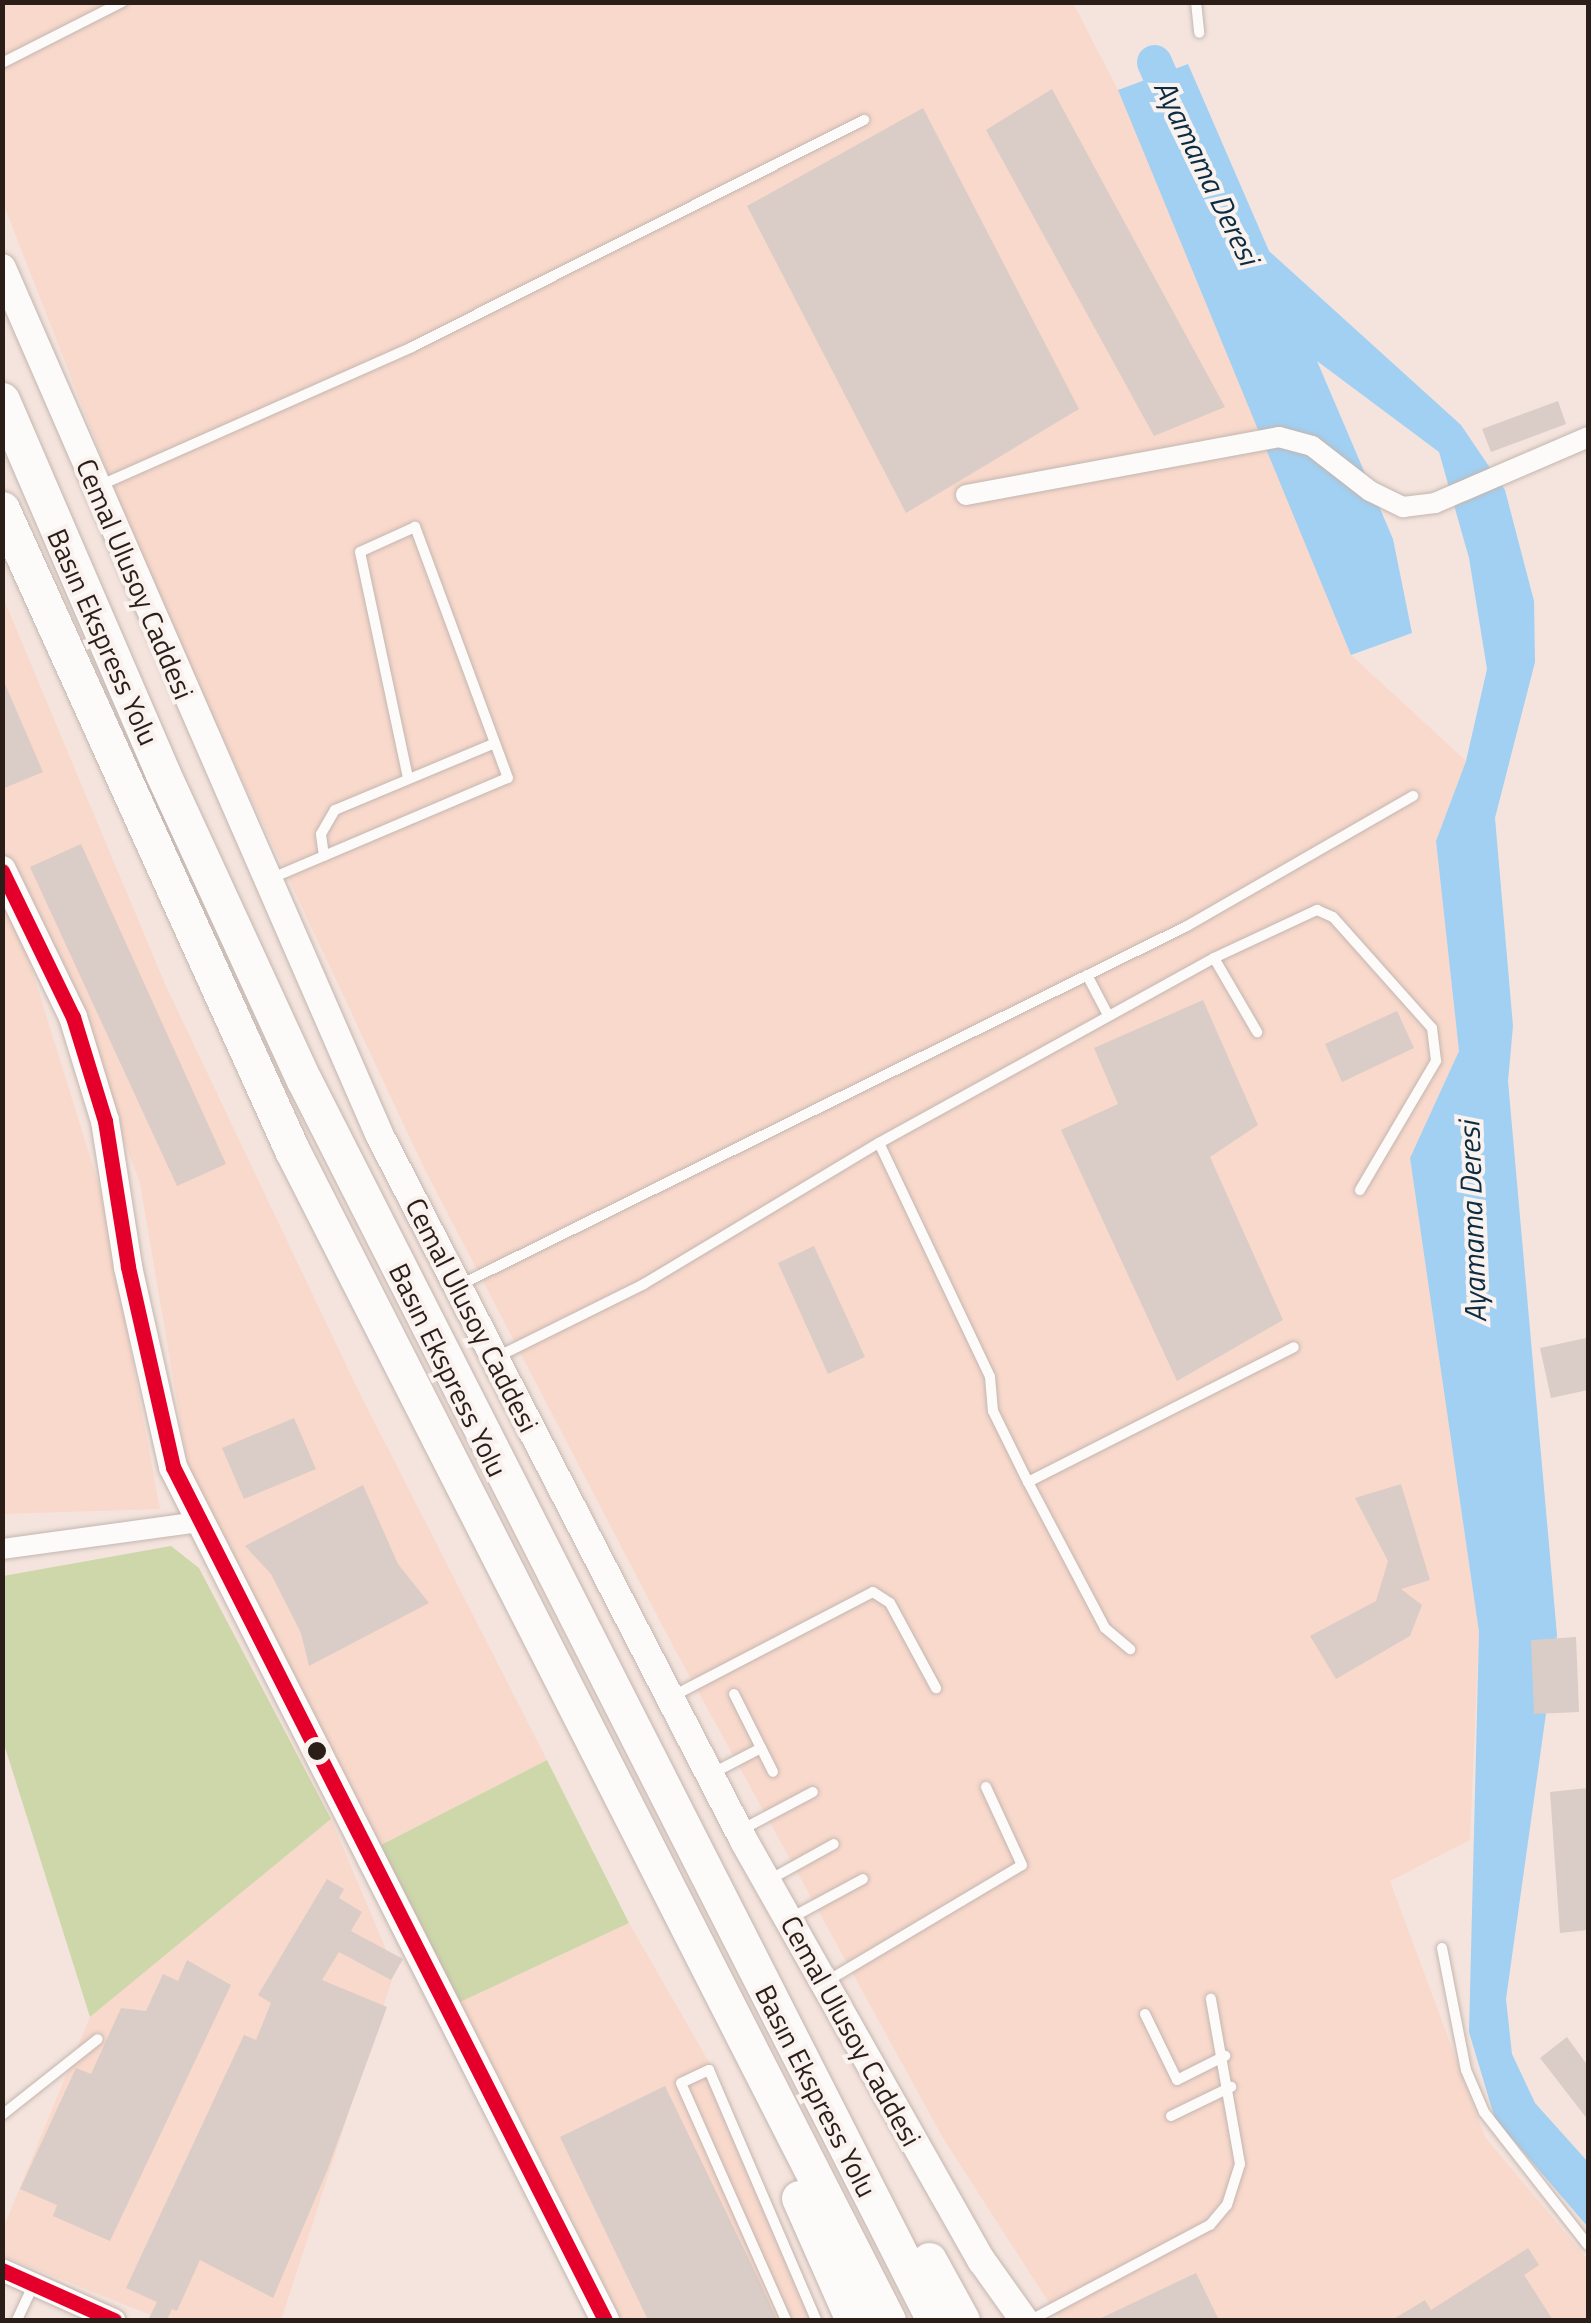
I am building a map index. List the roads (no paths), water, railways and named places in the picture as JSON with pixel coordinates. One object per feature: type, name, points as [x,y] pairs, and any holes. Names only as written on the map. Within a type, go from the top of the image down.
[{"type":"highway","name":"Basın Ekspress Yolu","points":[[2,400],[162,774],[304,1080],[934,2320]]},
{"type":"highway","name":"Basın Ekspress Yolu","points":[[2,508],[246,1054],[668,1895],[888,2320]]},
{"type":"highway","points":[[668,1895],[675,1935],[696,1985],[805,2209],[853,2320]]},
{"type":"highway","points":[[746,1952],[814,2043],[962,2320]]},
{"type":"highway","points":[[805,2209],[842,2320]]},
{"type":"main road","name":"Cemal Ulusoy Caddesi","points":[[2,268],[379,1134],[766,1881],[982,2261],[1027,2320]]},
{"type":"main road","points":[[2,870],[73,1017],[105,1121],[128,1267],[169,1449],[198,1522],[488,2079],[605,2320]]},
{"type":"street","points":[[966,496],[1278,437],[1312,446],[1370,491],[1403,507],[1435,503],[1506,468],[1588,437]]},
{"type":"street","points":[[2,1549],[198,1522]]},
{"type":"street","points":[[2,2270],[114,2320]]},
{"type":"lane","points":[[2,63],[122,2]]},
{"type":"lane","points":[[1196,2],[1199,33]]},
{"type":"lane","points":[[96,488],[412,347],[864,120]]},
{"type":"lane","points":[[266,881],[508,778],[415,526],[360,552],[408,777]]},
{"type":"lane","points":[[324,856],[321,834],[335,810],[495,743]]},
{"type":"lane","points":[[458,1286],[1087,976],[1412,796]]},
{"type":"lane","points":[[493,1359],[644,1284],[879,1142],[1108,1014],[1317,910],[1344,929],[1432,1028],[1436,1061],[1360,1190]]},
{"type":"lane","points":[[1214,958],[1257,1032]]},
{"type":"lane","points":[[1087,976],[1108,1014]]},
{"type":"lane","points":[[879,1142],[990,1376],[993,1411],[1028,1482],[1105,1628],[1130,1648]]},
{"type":"lane","points":[[1028,1482],[1294,1347]]},
{"type":"lane","points":[[668,1698],[874,1592],[890,1603],[936,1688]]},
{"type":"lane","points":[[734,1694],[773,1772]]},
{"type":"lane","points":[[709,1775],[761,1748]]},
{"type":"lane","points":[[824,1984],[1022,1865],[986,1787]]},
{"type":"lane","points":[[740,1832],[813,1792]]},
{"type":"lane","points":[[766,1881],[834,1844]]},
{"type":"lane","points":[[788,1920],[863,1879]]},
{"type":"lane","points":[[1442,1948],[1460,2048],[1484,2112],[1588,2244]]},
{"type":"lane","points":[[1027,2320],[1219,2216],[1240,2164],[1225,2056],[1211,1999]]},
{"type":"lane","points":[[1145,2014],[1177,2080],[1225,2056]]},
{"type":"lane","points":[[2,2115],[98,2039]]},
{"type":"lane","points":[[786,2320],[681,2083],[709,2070],[816,2320]]},
{"type":"lane","points":[[1171,2116],[1230,2087]]},
{"type":"lane","points":[[17,2320],[34,2284]]},
{"type":"water","points":[[1188,64],[1269,251],[1461,425],[1505,490],[1534,601],[1535,662],[1495,818],[1513,1026],[1508,1081],[1557,1635],[1506,1999],[1512,2054],[1535,2103],[1588,2162],[1588,2227],[1495,2119],[1469,2032],[1479,1632],[1410,1158],[1459,1051],[1436,841],[1466,761],[1487,669],[1469,558],[1439,452],[1317,361],[1393,539],[1412,633],[1351,655],[1118,90]]},
{"type":"waterway","name":"Ayamama Deresi","points":[[1154,62],[1178,117]]}]
